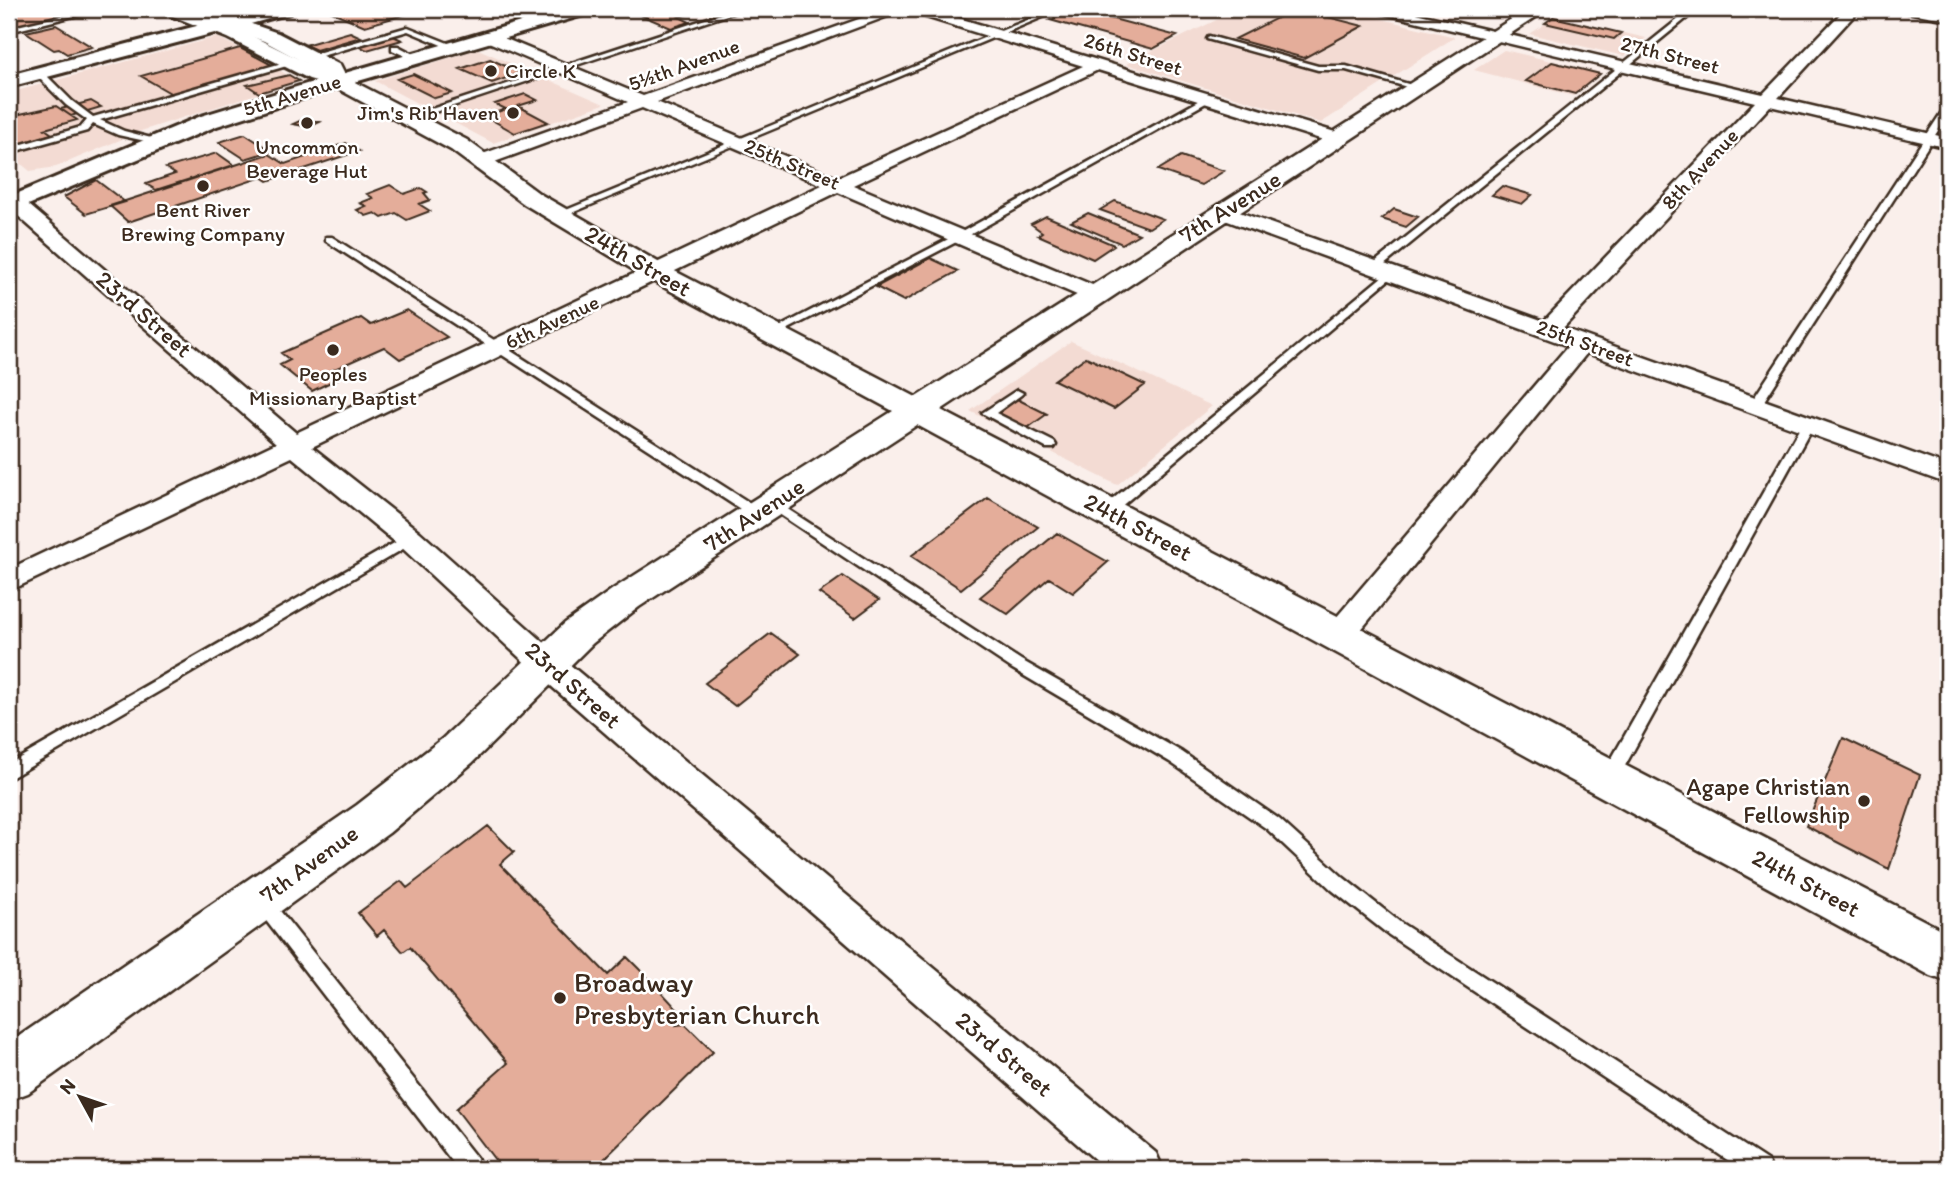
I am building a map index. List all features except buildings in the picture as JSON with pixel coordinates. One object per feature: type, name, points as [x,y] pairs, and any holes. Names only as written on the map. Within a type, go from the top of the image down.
[{"type":"main road","name":"24th Street","points":[[171,9],[209,16],[258,31],[301,60],[333,69],[338,81]]},
{"type":"main road","points":[[9,82],[209,16],[284,9]]},
{"type":"main road","name":"5th Avenue","points":[[10,202],[209,121],[584,9]]},
{"type":"street","name":"5½th Avenue","points":[[483,160],[900,9]]},
{"type":"street","name":"26th Street","points":[[915,9],[1339,139]]},
{"type":"street","name":"27th Street","points":[[1381,9],[1948,143]]},
{"type":"street","name":"7th Avenue","points":[[9,1074],[373,819],[457,751],[579,633],[626,598],[1538,9]]},
{"type":"street","name":"8th Avenue","points":[[1548,330],[1853,9]]},
{"type":"street","points":[[1912,9],[1948,16]]},
{"type":"street","name":"25th Street","points":[[489,37],[1094,294]]},
{"type":"street","name":"6th Avenue","points":[[10,578],[839,184],[1097,65]]},
{"type":"street","name":"24th Street","points":[[338,81],[483,160],[559,215],[656,272],[1948,959]]},
{"type":"street","name":"23rd Street","points":[[10,202],[294,445],[410,540],[546,663],[1140,1169]]},
{"type":"street","name":"25th Street","points":[[1222,212],[1948,475]]},
{"type":"street","points":[[1340,635],[1583,343]]},
{"type":"lane","points":[[9,30],[99,9]]},
{"type":"lane","points":[[408,118],[742,9]]},
{"type":"lane","points":[[559,215],[1059,9]]},
{"type":"lane","points":[[1319,9],[1333,12],[1340,9]]},
{"type":"lane","points":[[1107,511],[1382,271],[1695,9]]},
{"type":"lane","points":[[9,151],[84,129],[92,120],[408,29],[454,47]]},
{"type":"lane","points":[[1209,38],[1318,68],[1346,68],[1418,88]]},
{"type":"lane","points":[[395,48],[416,58]]},
{"type":"lane","points":[[39,74],[69,103],[92,120],[121,133],[156,142]]},
{"type":"lane","points":[[771,334],[961,236],[1209,99]]},
{"type":"lane","points":[[1756,404],[1948,109]]},
{"type":"lane","points":[[329,239],[1016,664],[1175,757],[1273,824],[1338,884],[1395,929],[1760,1169]]},
{"type":"lane","points":[[1017,393],[988,413],[1050,445]]},
{"type":"lane","points":[[1610,778],[1808,424]]},
{"type":"lane","points":[[9,772],[410,540]]},
{"type":"lane","points":[[260,899],[471,1169]]},
{"type":"shaded area","points":[[1239,9],[1341,9],[1455,37],[1321,123],[1126,64]]},
{"type":"shaded area","points":[[1555,17],[1646,38],[1624,56],[1530,34]]},
{"type":"shaded area","points":[[217,37],[271,65],[112,111],[118,115],[276,68],[297,81],[141,131],[56,167],[30,171],[9,154],[9,93]]},
{"type":"shaded area","points":[[478,49],[604,104],[493,143],[375,81]]},
{"type":"shaded area","points":[[1504,50],[1602,73],[1573,96],[1474,70]]},
{"type":"shaded area","points":[[1071,341],[1212,406],[1117,485],[970,411]]},
{"type":"place","name":"Circle K","points":[[491,71]]},
{"type":"place","name":"Jim's Rib Haven","points":[[513,113]]},
{"type":"place","name":"Uncommon Beverage Hut","points":[[307,123]]},
{"type":"place","name":"Bent River Brewing Company","points":[[203,186]]},
{"type":"place","name":"Peoples Missionary Baptist","points":[[333,350]]},
{"type":"place","name":"Agape Christian Fellowship","points":[[1864,801]]},
{"type":"place","name":"Broadway Presbyterian Church","points":[[560,998]]}]
